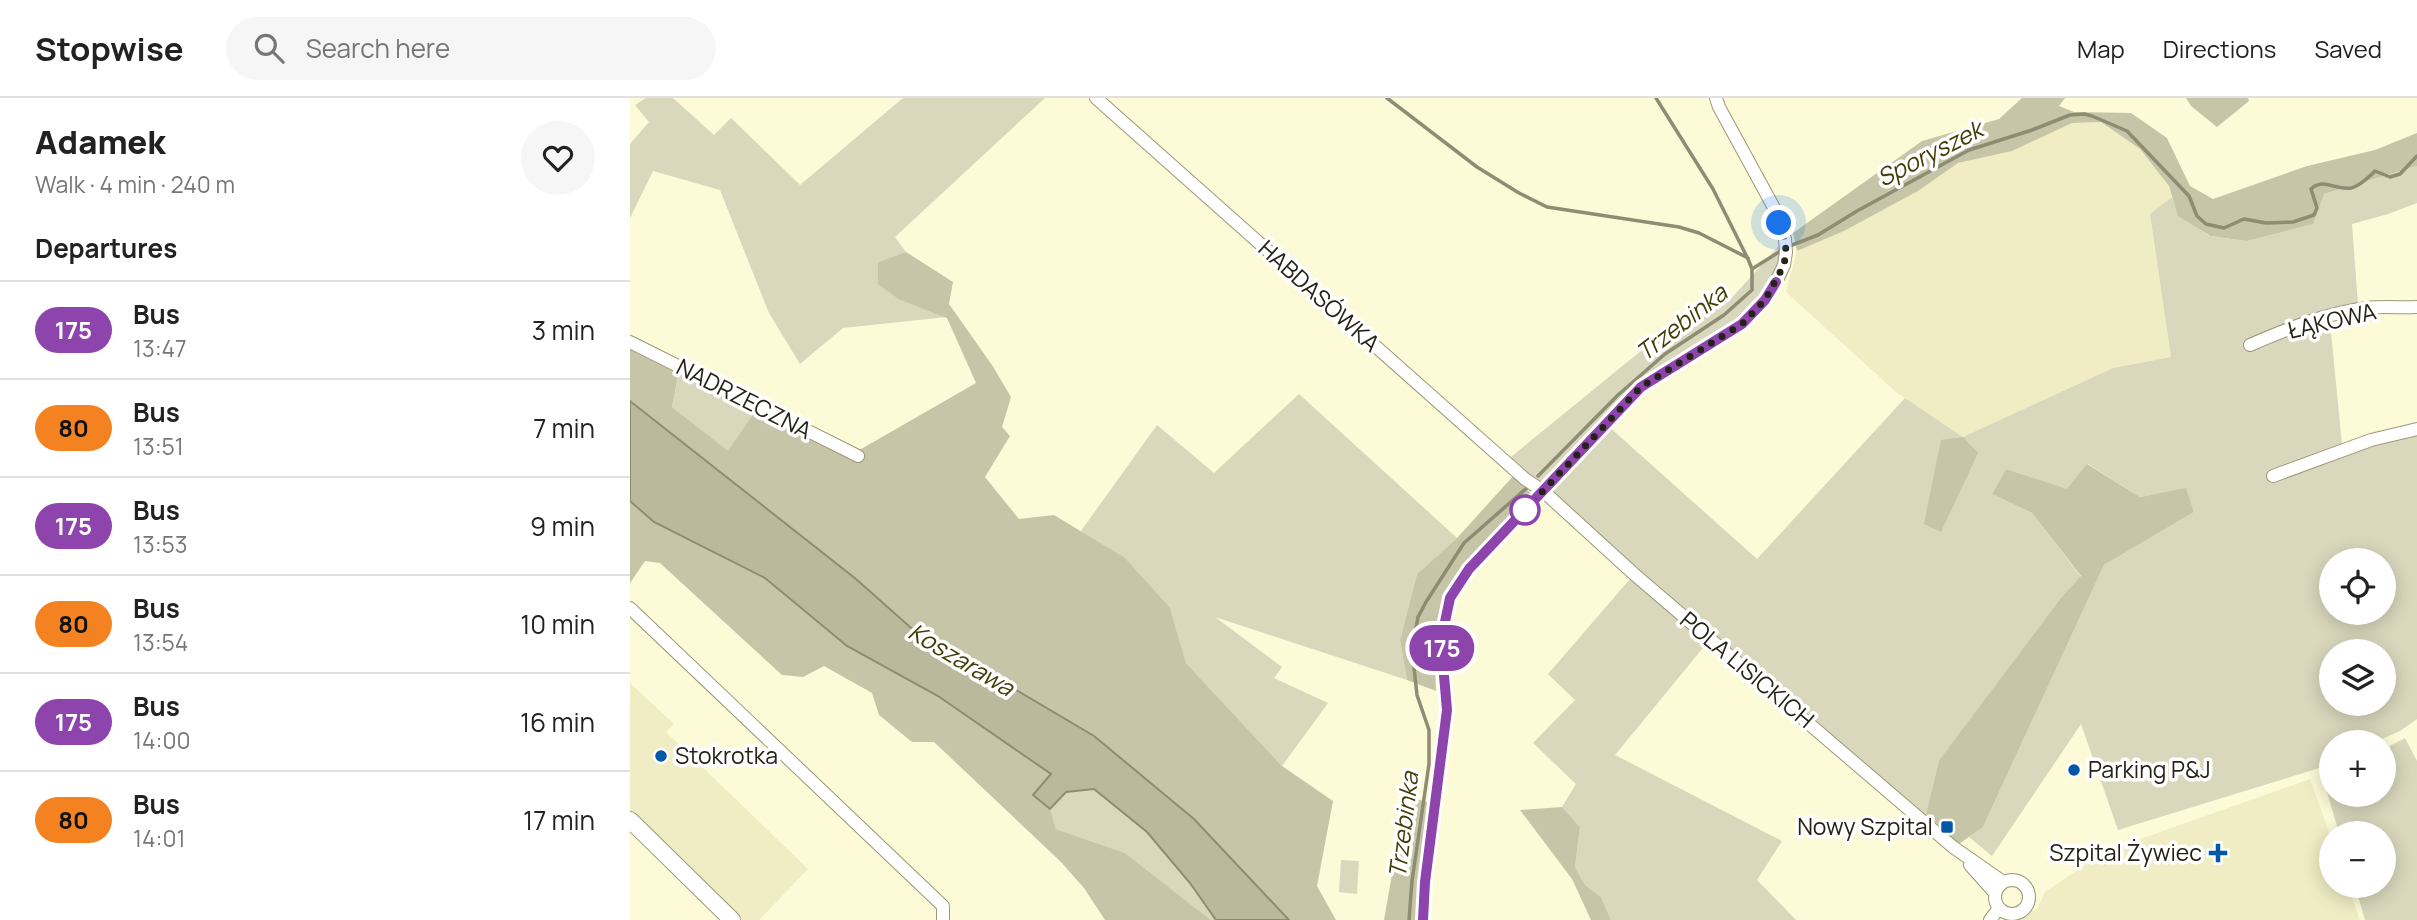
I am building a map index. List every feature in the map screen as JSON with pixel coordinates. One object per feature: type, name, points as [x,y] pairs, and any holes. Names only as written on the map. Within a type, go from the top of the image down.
[{"type":"main road","points":[[630,820],[732,920]]},
{"type":"street","name":"HABDASÓWKA","points":[[1096,98],[1525,479],[1543,491]]},
{"type":"street","points":[[1423,920],[1425,882],[1447,710],[1441,641],[1450,598],[1469,569],[1641,387],[1742,324],[1765,300],[1784,265],[1786,246],[1773,206],[1716,98]]},
{"type":"street","name":"ŁĄKOWA","points":[[2250,345],[2295,326],[2339,314],[2367,308],[2417,307]]},
{"type":"street","name":"NADRZECZNA","points":[[630,342],[858,456]]},
{"type":"street","points":[[2273,476],[2371,440],[2417,429]]},
{"type":"street","name":"POLA LISICKICH","points":[[1543,491],[1634,574],[1999,887]]},
{"type":"street","points":[[630,608],[943,906],[943,920]]},
{"type":"street","points":[[2008,879],[2020,880],[2028,888],[2030,899],[2025,909],[2009,914],[1999,908],[1996,903],[1999,887],[2008,879]]},
{"type":"street","points":[[1990,920],[1999,908]]},
{"type":"shaded area","points":[[646,98],[673,98],[714,135],[731,118],[800,185],[903,98],[1045,98],[895,237],[906,252],[878,262],[900,300],[947,317],[843,328],[800,364],[769,313],[720,190],[653,171],[630,218],[630,144],[649,122],[635,105]]},
{"type":"shaded area","points":[[2022,98],[2065,98],[2059,106],[2074,112],[2131,113],[2167,138],[2190,186],[2213,199],[2307,166],[2375,150],[2417,133],[2417,166],[2324,194],[2313,224],[2246,241],[2210,236],[2178,216],[2169,186],[2140,149],[2101,122],[2072,123],[2012,151],[1958,163],[1918,191],[1844,231],[1797,251],[1793,233],[1922,141],[1999,119]]},
{"type":"shaded area","points":[[2186,98],[2248,98],[2249,101],[2217,127],[2191,106]]},
{"type":"shaded area","points":[[2101,122],[2140,149],[2169,186],[2172,197],[2150,214],[2171,357],[2113,368],[1963,437],[1896,392],[1786,292],[1797,251],[1844,231],[1918,191],[1958,163],[2012,151],[2072,123]]},
{"type":"shaded area","points":[[2417,166],[2417,203],[2352,224],[2358,305],[2248,350],[2330,322],[2342,445],[2371,444],[2417,433],[2417,719],[2396,733],[2396,730],[2319,730],[2319,768],[2118,830],[2081,724],[1992,856],[1969,837],[1983,827],[2104,565],[2194,512],[2186,489],[2140,497],[2088,464],[2068,490],[2006,469],[1992,494],[2032,513],[2081,577],[2060,599],[1939,760],[1926,814],[1959,844],[1699,634],[1707,643],[1615,755],[1782,841],[1757,880],[1796,920],[1611,920],[1601,897],[1585,885],[1575,867],[1580,827],[1562,807],[1576,784],[1533,743],[1575,700],[1548,674],[1630,579],[1506,461],[1680,319],[1728,302],[1785,239],[1784,265],[1742,324],[1641,387],[1607,425],[1757,559],[1905,398],[1963,437],[2113,368],[2171,357],[2150,214],[2172,197],[2179,216],[2209,236],[2246,241],[2324,194]]},
{"type":"shaded area","points":[[906,252],[953,282],[949,304],[1011,397],[1002,427],[1010,436],[985,477],[1019,519],[1054,515],[1125,558],[1170,608],[1186,663],[1282,766],[1333,801],[1317,886],[1336,920],[1289,920],[1194,819],[1094,736],[910,627],[856,579],[630,401],[630,346],[679,372],[672,407],[728,451],[760,404],[856,452],[976,383],[947,318],[900,300],[878,284],[878,262]]},
{"type":"shaded area","points":[[680,368],[760,404],[728,452],[672,407]]},
{"type":"shaded area","points":[[1299,394],[1457,538],[1417,574],[1400,640],[1407,680],[1215,617],[1282,667],[1274,678],[1328,703],[1282,766],[1186,663],[1170,608],[1081,531],[1157,425],[1214,473]]},
{"type":"shaded area","points":[[1963,437],[1978,453],[1941,532],[1924,524],[1941,440]]},
{"type":"shaded area","points":[[2087,464],[2140,497],[2186,488],[2194,512],[2104,565],[1983,827],[1959,844],[1926,814],[1939,760],[2060,599],[2081,576],[2032,513],[1992,494],[2006,469],[2067,489]]},
{"type":"shaded area","points":[[1515,474],[1532,495],[1443,597],[1434,639],[1436,691],[1407,680],[1400,640],[1417,574],[1457,538]]},
{"type":"shaded area","points":[[630,501],[654,522],[765,578],[847,646],[938,696],[1051,774],[1033,795],[1050,809],[1056,829],[1125,853],[1211,920],[1105,920],[1084,888],[1061,862],[934,742],[912,742],[879,715],[872,693],[824,666],[803,677],[782,675],[660,563],[645,561],[630,583]]},
{"type":"shaded area","points":[[630,683],[674,724],[666,732],[808,869],[759,920],[742,920],[630,813]]},
{"type":"shaded area","points":[[2405,738],[2417,761],[2417,920],[2365,920],[2359,898],[2396,898],[2396,821],[2335,821],[2331,807],[2396,807],[2396,743]]},
{"type":"shaded area","name":"Szpital Żywiec","points":[[2310,779],[2325,821],[2319,821],[2319,898],[2352,898],[2360,920],[2012,920],[2037,909],[2045,892],[2112,849]]},
{"type":"shaded area","points":[[1094,789],[1147,832],[1190,883],[1216,920],[1211,920],[1125,853],[1056,829],[1050,809],[1066,792]]},
{"type":"shaded area","points":[[1417,799],[1430,803],[1418,920],[1384,920],[1403,811]]},
{"type":"shaded area","points":[[1562,807],[1580,827],[1575,867],[1585,885],[1601,897],[1611,920],[1591,920],[1572,879],[1520,810]]},
{"type":"shaded area","points":[[1341,860],[1359,861],[1357,894],[1339,892]]},
{"type":"water","name":"Koszarawa","points":[[630,401],[856,579],[910,627],[1094,736],[1194,819],[1289,920],[1216,920],[1190,883],[1147,832],[1094,789],[1066,792],[1050,809],[1033,795],[1051,774],[938,696],[847,646],[765,578],[654,522],[630,501]]},
{"type":"waterway","points":[[1387,98],[1477,167],[1547,207],[1679,227],[1699,233],[1748,258]]},
{"type":"waterway","name":"Trzebinka","points":[[1538,476],[1618,395],[1665,354],[1724,315],[1752,290],[1752,269],[1748,259],[1713,189],[1656,98]]},
{"type":"waterway","name":"Sporyszek","points":[[1752,269],[1787,247],[1818,235],[1969,150],[2070,115],[2092,116],[2127,131],[2189,196],[2197,216],[2206,224],[2224,228],[2244,219],[2266,223],[2293,222],[2314,215],[2317,208],[2311,189],[2316,186],[2325,184],[2351,188],[2375,171],[2390,177],[2400,174],[2417,156]]},
{"type":"waterway","name":"Trzebinka","points":[[1409,920],[1429,764],[1429,730],[1417,695],[1412,649],[1418,617],[1464,543],[1529,486]]},
{"type":"bus line","name":"175","points":[[1423,920],[1425,882],[1444,747],[1447,710],[1441,641],[1450,598],[1469,569],[1641,387],[1742,324],[1765,300],[1776,282]]},
{"type":"place","name":"Stokrotka","points":[[661,756]]},
{"type":"place","name":"Parking P&J","points":[[2074,770]]},
{"type":"place","name":"Nowy Szpital","points":[[1947,827]]},
{"type":"place","name":"Szpital Żywiec","points":[[2218,853]]},
{"type":"route","points":[[1525,510],[1641,387],[1742,324],[1765,300],[1784,265],[1785,239],[1779,223]]}]
